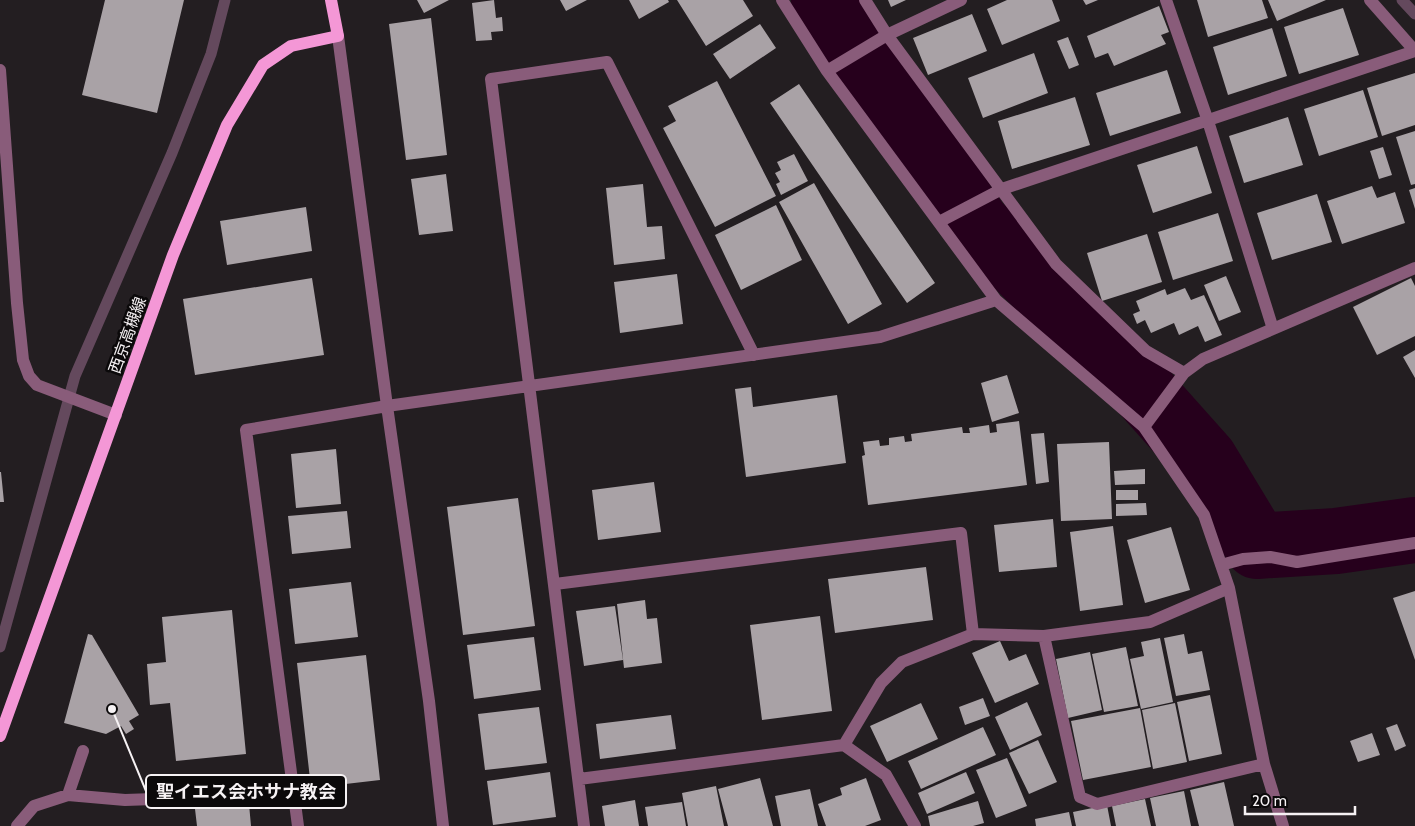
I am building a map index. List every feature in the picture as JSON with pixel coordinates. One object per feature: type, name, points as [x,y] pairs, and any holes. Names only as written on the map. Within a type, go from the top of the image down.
[{"type":"main road","points":[[331,0],[338,36]]},
{"type":"main road","name":"西京高槻線","points":[[0,736],[173,255],[227,125],[262,65],[291,46],[338,36]]},
{"type":"street","points":[[782,0],[827,71],[996,300],[1144,427],[1204,515],[1229,588],[1264,764],[1283,826]]},
{"type":"street","points":[[865,0],[887,35],[1056,264],[1146,351],[1184,374]]},
{"type":"street","points":[[827,71],[887,35],[962,0]]},
{"type":"street","points":[[1166,0],[1208,120],[1273,329]]},
{"type":"street","points":[[939,222],[1002,189],[1415,51],[1370,0]]},
{"type":"street","points":[[338,36],[387,406],[429,702],[443,826]]},
{"type":"street","points":[[584,826],[491,79],[607,62],[754,355]]},
{"type":"street","points":[[0,70],[23,360],[29,376],[37,385],[116,415]]},
{"type":"street","points":[[1144,427],[1184,374],[1203,359],[1415,268]]},
{"type":"street","points":[[298,826],[246,430],[387,406],[880,337],[996,300]]},
{"type":"street","points":[[555,584],[961,534],[974,634]]},
{"type":"street","points":[[1222,565],[1243,558],[1270,557],[1297,562],[1415,543]]},
{"type":"street","points":[[844,745],[881,683],[902,662],[974,634],[1044,636],[1150,622],[1229,588]]},
{"type":"street","points":[[1044,636],[1080,798],[1097,804],[1264,764]]},
{"type":"street","points":[[579,779],[844,745],[886,776],[915,826]]},
{"type":"street","points":[[68,795],[83,751]]},
{"type":"street","points":[[17,826],[34,806],[68,795],[126,800],[182,798],[293,787]]},
{"type":"building","points":[[105,0],[184,0],[157,113],[82,95]]},
{"type":"building","points":[[417,0],[449,0],[424,13]]},
{"type":"building","points":[[494,0],[496,18],[502,17],[503,31],[491,32],[492,40],[476,41],[472,3]]},
{"type":"building","points":[[560,0],[587,0],[566,11]]},
{"type":"building","points":[[629,0],[668,0],[669,2],[639,19]]},
{"type":"building","points":[[677,0],[743,0],[753,16],[706,46]]},
{"type":"building","points":[[888,0],[906,0],[891,7]]},
{"type":"building","points":[[1007,0],[1052,0],[1060,21],[1002,45],[987,9]]},
{"type":"building","points":[[1083,0],[1098,0],[1086,5]]},
{"type":"building","points":[[1197,0],[1262,0],[1268,18],[1208,37]]},
{"type":"building","points":[[1268,0],[1326,0],[1277,21]]},
{"type":"building","points":[[1159,6],[1169,32],[1161,35],[1166,44],[1114,66],[1108,53],[1095,58],[1087,36]]},
{"type":"building","points":[[1343,8],[1359,55],[1299,74],[1284,27]]},
{"type":"building","points":[[972,14],[987,51],[928,75],[913,38]]},
{"type":"building","points":[[431,18],[447,155],[406,160],[389,24]]},
{"type":"building","points":[[760,24],[776,48],[730,79],[713,54]]},
{"type":"building","points":[[1272,28],[1287,76],[1228,95],[1213,47]]},
{"type":"building","points":[[1068,37],[1079,65],[1069,69],[1057,41]]},
{"type":"building","points":[[1034,53],[1048,93],[983,118],[968,78]]},
{"type":"building","points":[[1167,70],[1181,113],[1110,136],[1096,93]]},
{"type":"building","points":[[1415,73],[1415,125],[1382,136],[1367,88]]},
{"type":"building","points":[[717,81],[776,196],[715,227],[663,128],[676,121],[668,106]]},
{"type":"building","points":[[799,84],[935,283],[907,303],[770,103]]},
{"type":"building","points":[[1363,90],[1378,137],[1319,156],[1304,109]]},
{"type":"building","points":[[1075,97],[1090,145],[1012,169],[998,121]]},
{"type":"building","points":[[1288,117],[1303,165],[1244,183],[1229,136]]},
{"type":"building","points":[[1415,131],[1415,184],[1411,185],[1396,137]]},
{"type":"building","points":[[1197,146],[1212,193],[1153,213],[1137,165]]},
{"type":"building","points":[[1383,147],[1392,175],[1379,179],[1370,151]]},
{"type":"building","points":[[794,154],[808,181],[781,195],[776,184],[780,182],[775,173],[781,170],[777,162]]},
{"type":"building","points":[[446,174],[453,231],[419,235],[411,179]]},
{"type":"building","points":[[814,183],[882,304],[848,324],[779,202]]},
{"type":"building","points":[[643,184],[647,227],[662,226],[665,259],[614,265],[606,188]]},
{"type":"building","points":[[1372,186],[1377,198],[1395,192],[1405,223],[1342,244],[1327,201]]},
{"type":"building","points":[[1415,188],[1415,209],[1409,190]]},
{"type":"building","points":[[1317,194],[1332,242],[1272,260],[1257,213]]},
{"type":"building","points":[[776,205],[802,260],[741,290],[715,235]]},
{"type":"building","points":[[306,207],[312,251],[227,265],[220,221]]},
{"type":"building","points":[[1218,213],[1233,261],[1173,280],[1158,232]]},
{"type":"building","points":[[1147,234],[1162,282],[1102,301],[1087,253]]},
{"type":"building","points":[[677,274],[683,324],[620,333],[614,282]]},
{"type":"building","points":[[1226,276],[1241,312],[1219,321],[1204,285]]},
{"type":"building","points":[[312,278],[324,355],[195,375],[183,299]]},
{"type":"building","points":[[1411,278],[1415,286],[1415,336],[1377,355],[1353,307]]},
{"type":"building","points":[[1185,288],[1191,300],[1204,295],[1222,335],[1205,342],[1198,326],[1179,335],[1174,323],[1151,333],[1145,320],[1137,324],[1133,314],[1140,311],[1136,301],[1165,289],[1167,295]]},
{"type":"building","points":[[1415,350],[1415,378],[1403,357]]},
{"type":"building","points":[[1007,375],[1019,413],[992,422],[981,383]]},
{"type":"building","points":[[751,387],[753,407],[837,395],[846,463],[746,477],[735,389]]},
{"type":"building","points":[[1019,421],[1027,485],[868,505],[862,456],[865,455],[863,442],[879,440],[880,446],[889,445],[889,438],[904,436],[905,442],[912,441],[911,434],[962,427],[963,433],[970,433],[969,428],[989,425],[990,433],[997,432],[996,424]]},
{"type":"building","points":[[1044,433],[1049,482],[1036,484],[1031,434]]},
{"type":"building","points":[[1109,442],[1112,519],[1061,521],[1057,444]]},
{"type":"building","points":[[336,449],[341,504],[296,508],[291,454]]},
{"type":"building","points":[[1145,469],[1145,484],[1115,485],[1114,471]]},
{"type":"building","points":[[1,472],[4,502],[0,502]]},
{"type":"building","points":[[654,482],[661,532],[598,540],[592,490]]},
{"type":"building","points":[[1116,490],[1138,490],[1138,500],[1116,500]]},
{"type":"building","points":[[518,498],[535,626],[463,635],[447,507]]},
{"type":"building","points":[[1146,503],[1147,515],[1116,516],[1116,504]]},
{"type":"building","points":[[347,511],[351,548],[292,554],[288,516]]},
{"type":"building","points":[[1053,519],[1057,567],[999,572],[994,525]]},
{"type":"building","points":[[1113,526],[1123,605],[1080,611],[1070,532]]},
{"type":"building","points":[[1171,527],[1190,590],[1145,603],[1127,540]]},
{"type":"building","points":[[926,567],[933,620],[835,633],[828,579]]},
{"type":"building","points":[[351,582],[358,637],[295,644],[289,589]]},
{"type":"building","points":[[1415,591],[1415,660],[1393,598]]},
{"type":"building","points":[[645,600],[647,619],[657,618],[662,663],[624,668],[617,604]]},
{"type":"building","points":[[615,606],[623,660],[584,666],[576,611]]},
{"type":"building","points":[[232,610],[246,754],[176,761],[170,703],[150,705],[147,664],[166,662],[162,617]]},
{"type":"building","points":[[820,616],[832,711],[762,720],[750,625]]},
{"type":"building","points":[[88,634],[92,635],[139,715],[129,721],[134,729],[126,734],[121,726],[106,734],[64,723]]},
{"type":"building","points":[[1184,634],[1188,654],[1202,651],[1210,690],[1176,696],[1164,638]]},
{"type":"building","points":[[534,637],[541,690],[474,699],[467,645]]},
{"type":"building","points":[[1160,638],[1173,702],[1141,709],[1130,659],[1144,656],[1141,642]]},
{"type":"building","points":[[1000,641],[1009,661],[1026,654],[1039,684],[995,703],[972,653]]},
{"type":"building","points":[[1126,647],[1138,706],[1104,712],[1092,654]]},
{"type":"building","points":[[1090,652],[1102,710],[1068,718],[1056,659]]},
{"type":"building","points":[[366,655],[380,780],[311,788],[297,663]]},
{"type":"building","points":[[1210,695],[1222,754],[1189,761],[1177,702]]},
{"type":"building","points":[[983,698],[990,716],[965,725],[959,707]]},
{"type":"building","points":[[1027,702],[1042,735],[1010,750],[995,717]]},
{"type":"building","points":[[921,703],[938,739],[887,762],[870,726]]},
{"type":"building","points":[[1175,703],[1187,762],[1153,769],[1142,710]]},
{"type":"building","points":[[539,707],[547,763],[485,770],[478,714]]},
{"type":"building","points":[[1140,708],[1151,767],[1083,780],[1071,721]]},
{"type":"building","points":[[671,715],[676,749],[600,759],[596,724]]},
{"type":"building","points":[[1397,724],[1406,746],[1395,751],[1386,728]]},
{"type":"building","points":[[983,727],[996,755],[921,789],[908,761]]},
{"type":"building","points":[[1372,733],[1380,755],[1358,762],[1350,741]]},
{"type":"building","points":[[1038,740],[1057,782],[1029,794],[1009,753]]},
{"type":"building","points":[[1007,758],[1027,806],[996,818],[976,770]]},
{"type":"building","points":[[550,772],[556,817],[493,825],[487,781]]},
{"type":"building","points":[[966,772],[975,793],[927,814],[918,793]]},
{"type":"building","points":[[760,778],[773,826],[728,826],[718,789]]},
{"type":"building","points":[[866,778],[881,820],[865,826],[826,826],[818,804],[842,795],[840,788]]},
{"type":"building","points":[[1224,782],[1234,826],[1199,826],[1190,790]]},
{"type":"building","points":[[716,786],[724,826],[688,826],[682,793]]},
{"type":"building","points":[[810,789],[818,826],[781,826],[775,796]]},
{"type":"building","points":[[1184,791],[1191,826],[1156,826],[1150,798]]},
{"type":"building","points":[[1145,799],[1151,826],[1116,826],[1112,806]]},
{"type":"building","points":[[635,800],[639,826],[605,826],[602,806]]},
{"type":"building","points":[[978,801],[984,823],[973,826],[930,826],[928,816]]},
{"type":"building","points":[[682,802],[686,826],[648,826],[645,807]]},
{"type":"building","points":[[249,804],[251,826],[197,826],[195,809]]},
{"type":"building","points":[[1107,805],[1111,826],[1076,826],[1073,812]]},
{"type":"building","points":[[1069,812],[1072,826],[1036,826],[1035,819]]},
{"type":"waterway","points":[[0,647],[75,376],[172,153],[211,54],[225,0]]},
{"type":"waterway","points":[[824,0],[977,224],[1139,386],[1205,460],[1257,546],[1336,541],[1415,530]]},
{"type":"waterway","points":[[1402,0],[1415,14]]},
{"type":"place","name":"聖イエス会ホサナ教会","points":[[112,709]]}]
